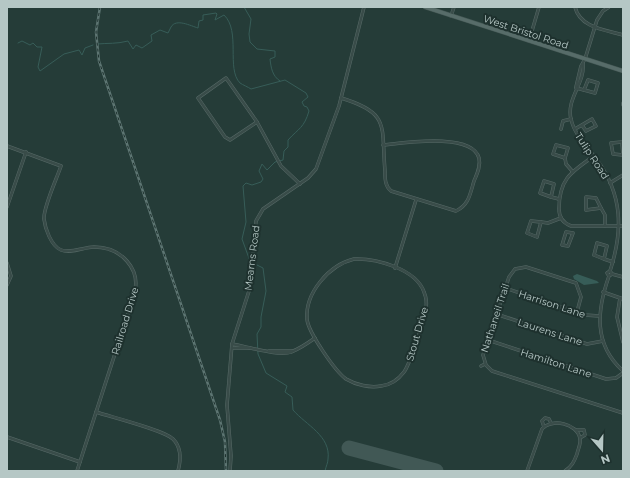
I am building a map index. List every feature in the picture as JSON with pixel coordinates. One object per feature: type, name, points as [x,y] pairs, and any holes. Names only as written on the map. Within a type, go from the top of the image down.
[{"type":"main road","name":"West Bristol Road","points":[[424,7],[623,71]]},
{"type":"street","name":"Mearns Road","points":[[230,471],[230,451],[226,406],[232,344],[249,291],[255,226],[260,213],[268,204],[300,184],[311,175],[318,164],[341,98],[364,7]]},
{"type":"street","points":[[451,16],[454,7]]},
{"type":"street","points":[[529,40],[539,7]]},
{"type":"street","points":[[575,7],[582,20],[623,35]]},
{"type":"street","name":"Tulip Road","points":[[609,7],[601,13],[595,26],[570,107],[571,119],[575,129],[594,156],[610,183],[617,206],[621,226],[619,239],[610,274],[603,292],[599,316],[603,341],[611,356],[623,372]]},
{"type":"street","points":[[257,122],[233,139],[228,139],[198,98],[226,78],[257,122],[281,166],[300,184]]},
{"type":"street","points":[[576,88],[595,93],[598,84],[588,80],[584,90]]},
{"type":"street","points":[[342,92],[348,100]]},
{"type":"street","points":[[341,98],[366,107],[378,118],[383,134],[383,145],[387,188],[394,193],[456,211],[468,202],[480,166],[479,156],[474,150],[467,146],[441,141],[383,145]]},
{"type":"street","points":[[561,129],[563,121],[571,119]]},
{"type":"street","points":[[575,129],[592,119],[596,126],[586,132],[582,125]]},
{"type":"street","points":[[622,142],[623,156],[613,154],[611,143],[622,142]]},
{"type":"street","points":[[565,158],[553,154],[556,145],[568,148],[565,158],[566,164],[573,172]]},
{"type":"street","points":[[7,146],[26,152],[7,207]]},
{"type":"street","name":"Railroad Drive","points":[[26,152],[59,164],[60,167],[44,217],[53,243],[57,248],[64,251],[99,247],[117,253],[130,264],[136,279],[135,292],[77,471]]},
{"type":"street","points":[[594,156],[573,172],[561,189],[559,199],[561,218],[566,223],[574,226],[621,226]]},
{"type":"street","points":[[610,183],[623,175]]},
{"type":"street","points":[[551,197],[554,184],[544,181],[540,193],[551,197],[559,199]]},
{"type":"street","points":[[601,208],[586,210],[586,197],[596,198],[605,215],[605,226]]},
{"type":"street","points":[[395,268],[416,200]]},
{"type":"street","points":[[541,222],[537,236],[527,233],[531,221],[541,222],[548,223],[561,218]]},
{"type":"street","points":[[573,233],[566,232],[562,245],[568,246],[573,233],[574,226]]},
{"type":"street","points":[[604,259],[608,246],[597,244],[594,255],[604,259],[613,262]]},
{"type":"street","name":"Stout Drive","points":[[359,259],[408,272],[418,280],[424,291],[426,303],[425,312],[408,365],[399,378],[390,384],[376,387],[351,381],[340,373],[315,338],[308,324],[308,308],[321,281],[329,271],[341,263],[359,259]]},
{"type":"street","points":[[7,263],[11,276],[7,285]]},
{"type":"street","name":"Nathaneil Trail","points":[[577,312],[582,297],[576,283],[526,267],[514,267],[505,288],[483,355],[485,364],[492,371],[623,413]]},
{"type":"street","points":[[610,274],[623,277]]},
{"type":"street","name":"Harrison Lane","points":[[505,288],[587,316],[599,316]]},
{"type":"street","points":[[603,292],[622,298],[617,317],[623,342]]},
{"type":"street","name":"Laurens Lane","points":[[496,314],[587,344],[603,341]]},
{"type":"street","points":[[232,344],[280,354],[292,351],[315,338]]},
{"type":"street","name":"Hamilton Lane","points":[[488,340],[606,379],[616,378],[623,372]]},
{"type":"street","points":[[232,348],[250,348]]},
{"type":"street","points":[[481,366],[485,364]]},
{"type":"street","points":[[96,412],[156,431],[172,438],[180,453],[178,471]]},
{"type":"street","points":[[528,471],[544,427],[542,421],[545,418],[549,419],[552,423]]},
{"type":"street","points":[[544,427],[552,423],[560,424],[576,430],[584,430],[585,435],[580,438]]},
{"type":"street","points":[[564,471],[574,462],[580,438],[576,430]]},
{"type":"street","points":[[7,437],[80,462]]},
{"type":"water","points":[[577,274],[599,283],[584,285],[574,279],[573,276]]},
{"type":"waterway","points":[[244,7],[251,19],[249,34],[250,42],[257,49],[275,51],[275,57],[270,59],[272,71],[280,81]]},
{"type":"waterway","points":[[97,44],[128,41],[133,49],[136,45],[142,48],[152,41],[151,35],[160,30],[168,33],[173,24],[176,23],[188,24],[198,28],[199,21],[203,20],[203,15],[216,13],[215,20],[224,15],[232,30],[234,69],[236,77],[240,83],[251,89],[285,80],[306,93],[308,97],[302,102],[309,111],[307,117],[301,127],[288,140],[288,147],[284,151],[283,160],[275,162],[267,170],[262,164],[259,171],[263,179],[261,182],[252,185],[246,183],[243,186],[246,222],[242,239],[250,261]]},
{"type":"waterway","points":[[18,43],[22,41],[30,45],[33,43],[37,47],[42,47],[38,67],[40,71],[64,54],[79,50],[82,55],[85,48],[93,45]]},
{"type":"waterway","points":[[253,263],[263,268],[266,291],[261,317],[261,327],[257,334],[258,354],[266,373],[287,386],[285,392],[292,397],[293,410],[322,437],[328,451],[328,462],[325,471]]},
{"type":"runway","points":[[349,448],[436,471]]},
{"type":"railway","points":[[100,7],[96,32],[99,61],[220,420],[225,442],[226,471]]}]
